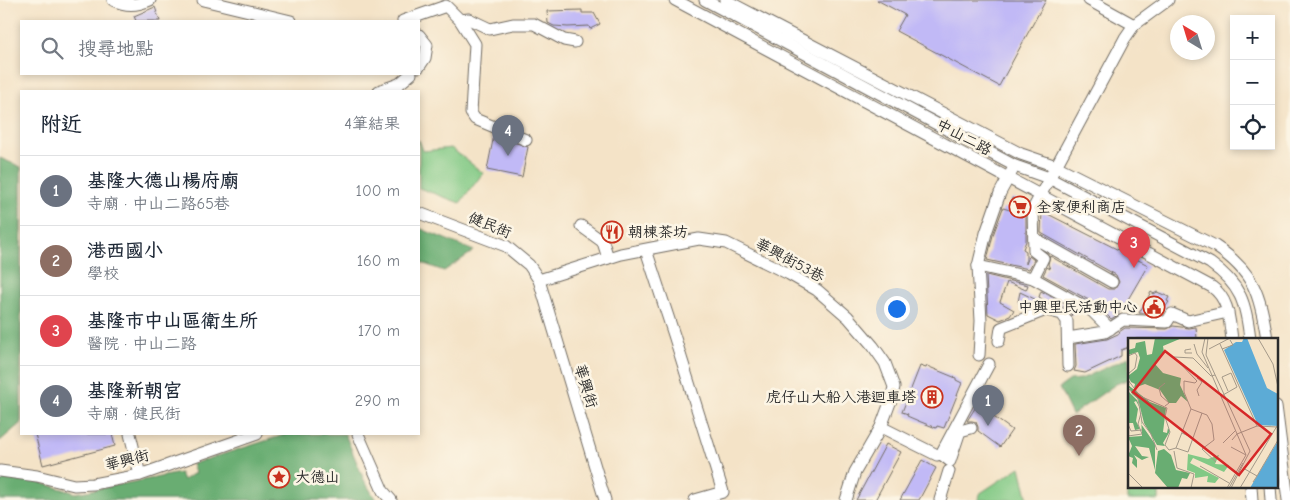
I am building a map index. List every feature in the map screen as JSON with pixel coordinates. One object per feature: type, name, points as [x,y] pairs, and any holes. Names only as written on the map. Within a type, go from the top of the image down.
[{"type":"street","points":[[112,0],[126,6],[150,0]]},
{"type":"street","points":[[203,0],[287,20]]},
{"type":"street","name":"中山二路","points":[[675,0],[691,4],[1212,287],[1224,299],[1228,312]]},
{"type":"street","name":"中山二路","points":[[705,0],[1015,166],[1049,178],[1223,272],[1244,301],[1250,338]]},
{"type":"street","name":"中山二路","points":[[725,0],[1021,154],[1056,166],[1215,246],[1233,258],[1250,278],[1262,306],[1266,338]]},
{"type":"street","points":[[1089,0],[1134,25]]},
{"type":"street","points":[[1033,278],[1043,258],[1034,251],[1033,209],[1125,38],[1134,25],[1168,0]]},
{"type":"street","points":[[406,20],[446,6],[460,20],[475,44],[471,113],[475,118],[526,140]]},
{"type":"street","points":[[460,20],[468,19],[490,29],[513,24],[534,24],[564,40],[575,42]]},
{"type":"street","points":[[420,36],[427,45],[425,58],[420,66]]},
{"type":"street","points":[[382,90],[399,84],[410,75]]},
{"type":"street","points":[[979,355],[981,321],[978,266],[986,233],[1000,193],[1021,154]]},
{"type":"street","name":"健民街","points":[[420,213],[506,246],[529,265],[539,280]]},
{"type":"street","points":[[581,226],[603,242],[608,258]]},
{"type":"street","points":[[1034,238],[1112,282]]},
{"type":"street","name":"華興街53巷","points":[[539,280],[621,254],[700,239],[726,243],[817,290],[848,317],[885,363],[894,387],[881,427],[856,472],[846,500]]},
{"type":"street","points":[[646,250],[725,496],[695,500]]},
{"type":"street","points":[[978,266],[1033,278],[1092,311],[1110,329]]},
{"type":"street","name":"華興街","points":[[539,280],[604,500]]},
{"type":"street","points":[[999,341],[1001,328],[1046,310],[1062,314],[1067,321],[1068,366]]},
{"type":"street","points":[[1068,338],[1106,332],[1123,320],[1167,322],[1172,314],[1188,321],[1228,312],[1232,338]]},
{"type":"street","points":[[941,454],[989,364]]},
{"type":"street","points":[[1282,420],[1288,500]]},
{"type":"street","points":[[881,427],[937,455],[941,454],[950,461],[960,431],[971,428]]},
{"type":"street","points":[[130,435],[140,475]]},
{"type":"street","name":"華興街","points":[[0,471],[37,476],[74,485],[93,484],[140,475],[254,435]]},
{"type":"street","points":[[358,435],[383,491],[391,500]]},
{"type":"street","points":[[940,500],[949,471]]},
{"type":"green space","points":[[420,143],[423,151],[451,148],[483,173],[460,203],[420,188]]},
{"type":"green space","points":[[0,158],[20,167],[20,424],[0,441]]},
{"type":"green space","points":[[420,228],[474,251],[444,271],[420,262]]},
{"type":"green space","points":[[1128,357],[1128,379],[1116,384],[1072,415],[1059,388],[1070,380],[1081,379]]},
{"type":"green space","points":[[284,435],[345,435],[364,480],[376,500],[0,500],[0,477],[35,481],[76,493],[180,473],[183,480],[195,473],[192,464]]},
{"type":"green space","points":[[1020,467],[1028,500],[978,500],[979,494]]},
{"type":"green space","points":[[1159,488],[1159,500],[1127,500],[1127,492]]},
{"type":"building","points":[[877,0],[1046,0],[999,86],[896,31],[905,15]]},
{"type":"building","points":[[155,7],[160,20],[136,20],[134,16]]},
{"type":"building","points":[[582,10],[582,13],[594,13],[600,24],[590,29],[589,26],[554,26],[548,23],[547,11]]},
{"type":"building","points":[[494,135],[528,147],[522,177],[487,170]]},
{"type":"building","points":[[1012,198],[1026,204],[1026,241],[1023,249],[1026,251],[1026,264],[1029,256],[1034,260],[1029,269],[987,260],[993,235],[1003,208],[1010,210]]},
{"type":"building","points":[[1042,211],[1148,265],[1123,308],[1120,306],[1118,315],[1111,319],[1096,304],[1043,275],[1047,267],[1050,269],[1048,264],[1050,256],[1108,289],[1115,289],[1119,282],[1116,275],[1041,233]]},
{"type":"building","points":[[986,275],[1028,285],[1026,290],[1007,282],[1000,302],[1014,310],[1010,316],[1000,320],[988,314]]},
{"type":"building","points":[[1041,291],[1075,310],[1072,315],[1064,307],[1048,303],[1039,297]]},
{"type":"building","points":[[1020,292],[1043,303],[1027,309],[1018,302]]},
{"type":"building","name":"中興里民活動中心","points":[[1151,292],[1154,294],[1157,292],[1169,297],[1167,301],[1169,302],[1160,314],[1139,313]]},
{"type":"building","points":[[1173,326],[1196,327],[1197,338],[1128,338],[1128,347],[1121,350],[1121,356],[1085,373],[1074,371],[1076,366],[1075,344],[1107,339],[1120,333],[1125,328],[1167,329]]},
{"type":"building","name":"虎仔山大船入港迴車塔","points":[[920,366],[926,368],[927,366],[956,378],[956,380],[962,383],[944,428],[937,426],[936,428],[902,412]]},
{"type":"building","points":[[977,405],[1012,430],[1000,447],[978,431],[976,422],[967,421]]},
{"type":"building","points":[[35,435],[112,435],[115,446],[43,465]]},
{"type":"building","points":[[886,444],[901,452],[875,500],[856,500]]},
{"type":"building","points":[[922,460],[936,468],[919,500],[900,500]]},
{"type":"place","name":"基隆新朝宮","points":[[508,156]]},
{"type":"place","name":"全家便利商店","points":[[1020,207]]},
{"type":"place","name":"朝棟茶坊","points":[[612,232]]},
{"type":"place","name":"基隆市中山區衛生所","points":[[1134,268]]},
{"type":"place","name":"中興里民活動中心","points":[[1154,307]]},
{"type":"place","name":"虎仔山大船入港迴車塔","points":[[932,397]]},
{"type":"place","name":"基隆大德山楊府廟","points":[[988,426]]},
{"type":"place","name":"港西國小","points":[[1079,456]]},
{"type":"place","name":"大德山","points":[[279,477]]}]
